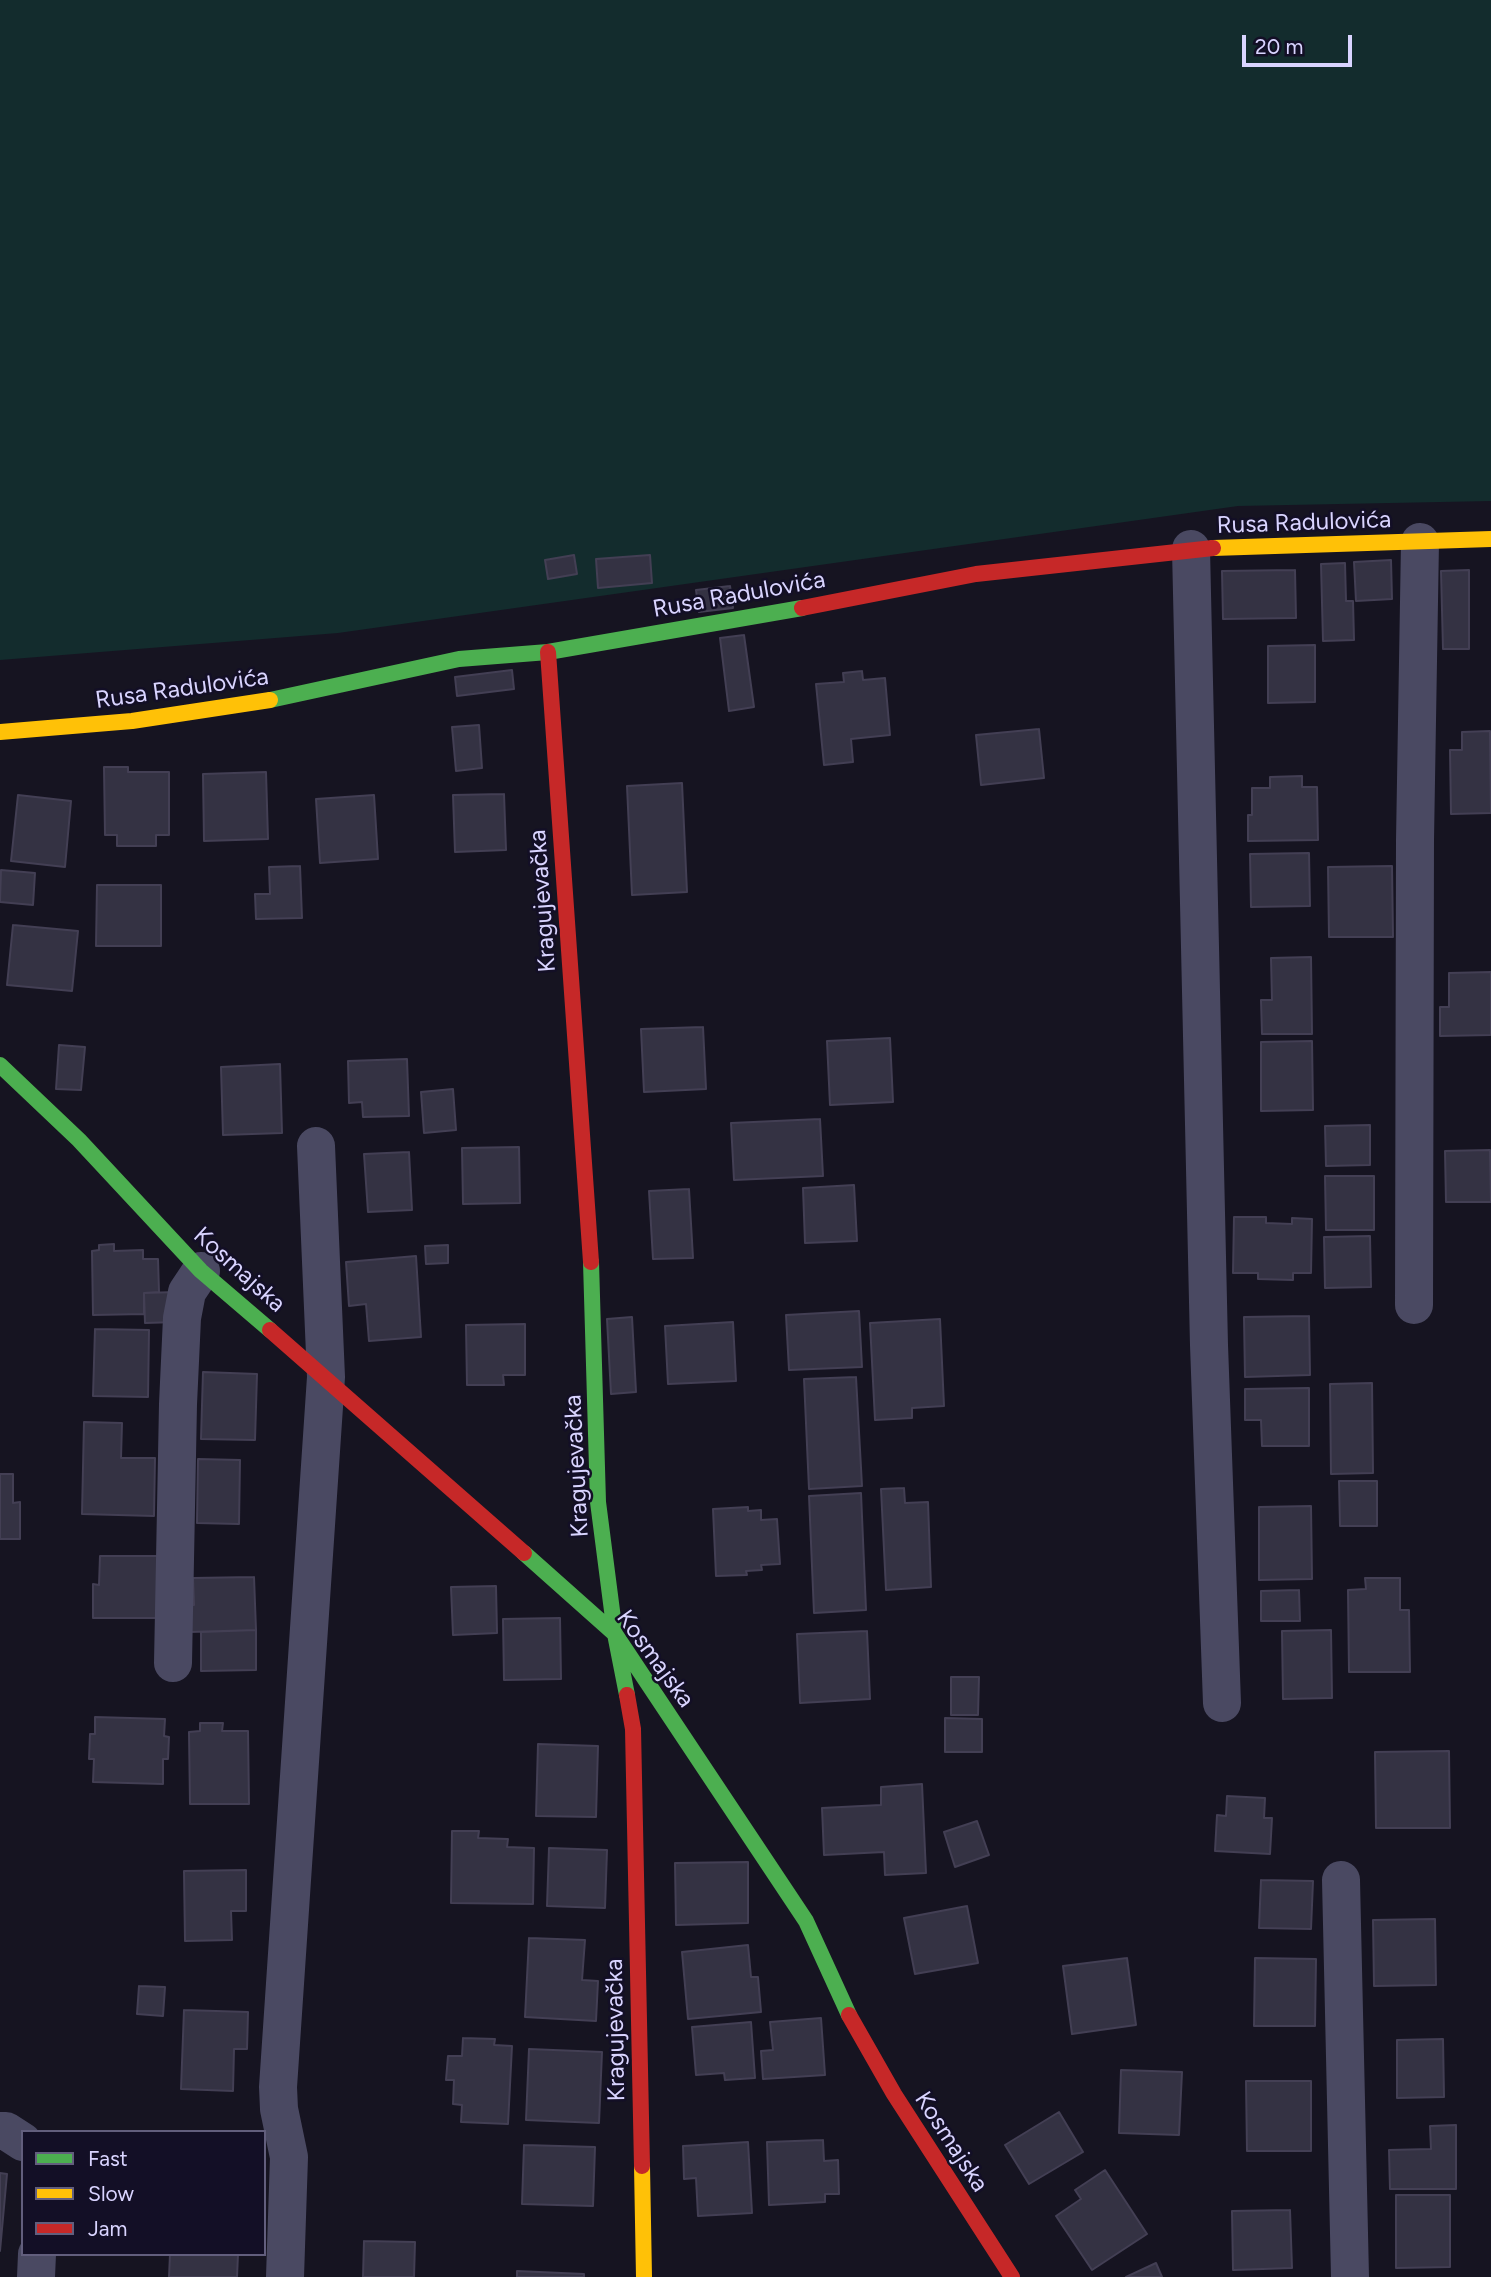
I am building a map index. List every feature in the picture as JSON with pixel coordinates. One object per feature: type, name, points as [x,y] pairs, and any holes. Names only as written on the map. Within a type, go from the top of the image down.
[{"type":"street","name":"Rusa Radulovića","points":[[0,732],[132,721],[269,700],[459,659],[548,652],[764,615],[976,574],[1191,549],[1491,539]]},
{"type":"street","points":[[1414,1306],[1415,840],[1420,542]]},
{"type":"street","points":[[1191,549],[1209,1346],[1222,1703]]},
{"type":"street","name":"Kragujevačka","points":[[548,652],[593,1284],[598,1502],[615,1634],[633,1729],[644,2277]]},
{"type":"street","name":"Kosmajska","points":[[0,1065],[79,1140],[201,1271],[326,1377],[615,1634],[806,1921],[860,2035],[935,2161],[1013,2277]]},
{"type":"street","points":[[285,2277],[289,2157],[279,2109],[278,2087],[326,1377],[316,1146]]},
{"type":"street","points":[[173,1663],[182,1318],[187,1292],[201,1271]]},
{"type":"street","points":[[1341,1880],[1350,2277]]},
{"type":"street","points":[[0,2131],[6,2131],[21,2141]]},
{"type":"street","points":[[37,2256],[37,2277]]},
{"type":"green space","points":[[0,0],[1491,0],[1491,501],[1238,506],[338,633],[0,660]]},
{"type":"building","points":[[574,555],[577,574],[548,579],[545,560]]},
{"type":"building","points":[[650,555],[652,583],[598,588],[596,559]]},
{"type":"building","points":[[1391,560],[1392,599],[1356,601],[1354,562]]},
{"type":"building","points":[[1345,563],[1346,601],[1353,601],[1354,640],[1323,641],[1321,564]]},
{"type":"building","points":[[1295,570],[1296,618],[1223,619],[1222,571]]},
{"type":"building","points":[[1469,570],[1469,649],[1443,649],[1441,571]]},
{"type":"building","points":[[730,586],[733,608],[699,612],[696,590]]},
{"type":"building","points":[[744,635],[754,707],[729,711],[720,638]]},
{"type":"building","points":[[1315,645],[1315,702],[1268,703],[1268,646]]},
{"type":"building","points":[[512,670],[514,689],[457,696],[455,677]]},
{"type":"building","points":[[862,671],[863,680],[885,678],[890,735],[851,739],[853,762],[824,765],[816,684],[844,682],[843,673]]},
{"type":"building","points":[[479,725],[482,768],[456,771],[452,727]]},
{"type":"building","points":[[1039,729],[1044,778],[981,785],[976,735]]},
{"type":"building","points":[[1490,731],[1491,813],[1451,814],[1450,750],[1462,750],[1462,732]]},
{"type":"building","points":[[104,767],[128,767],[128,772],[169,772],[169,835],[156,835],[156,846],[117,846],[117,835],[105,835]]},
{"type":"building","points":[[266,772],[268,839],[204,841],[203,774]]},
{"type":"building","points":[[1302,776],[1302,787],[1317,787],[1318,840],[1248,841],[1252,788],[1270,788],[1270,777]]},
{"type":"building","points":[[682,783],[687,892],[632,895],[627,786]]},
{"type":"building","points":[[504,794],[506,850],[455,852],[453,795]]},
{"type":"building","points":[[18,795],[71,801],[65,867],[11,861]]},
{"type":"building","points":[[374,795],[378,859],[320,863],[316,799]]},
{"type":"building","points":[[1309,853],[1310,906],[1251,907],[1250,854]]},
{"type":"building","points":[[300,866],[302,918],[256,919],[255,894],[270,894],[269,867]]},
{"type":"building","points":[[1392,866],[1393,937],[1329,937],[1328,867]]},
{"type":"building","points":[[1,870],[35,873],[33,905],[0,902]]},
{"type":"building","points":[[97,885],[161,885],[161,946],[96,946]]},
{"type":"building","points":[[13,925],[78,931],[72,991],[7,985]]},
{"type":"building","points":[[1311,957],[1312,1034],[1262,1034],[1261,1000],[1272,1000],[1271,958]]},
{"type":"building","points":[[1491,972],[1491,1035],[1440,1036],[1440,1007],[1449,1007],[1449,973]]},
{"type":"building","points":[[703,1027],[706,1089],[644,1092],[641,1029]]},
{"type":"building","points":[[890,1038],[893,1102],[830,1105],[827,1041]]},
{"type":"building","points":[[1312,1041],[1313,1110],[1261,1111],[1261,1042]]},
{"type":"building","points":[[59,1045],[85,1047],[81,1090],[56,1089]]},
{"type":"building","points":[[407,1059],[409,1116],[363,1117],[362,1102],[349,1103],[348,1061]]},
{"type":"building","points":[[280,1064],[282,1133],[223,1135],[221,1067]]},
{"type":"building","points":[[453,1089],[456,1130],[424,1133],[421,1092]]},
{"type":"building","points":[[820,1119],[823,1176],[734,1180],[731,1123]]},
{"type":"building","points":[[1370,1125],[1370,1165],[1326,1166],[1325,1126]]},
{"type":"building","points":[[519,1147],[520,1203],[463,1204],[462,1148]]},
{"type":"building","points":[[1490,1150],[1491,1202],[1446,1202],[1445,1151]]},
{"type":"building","points":[[409,1152],[412,1210],[368,1212],[364,1154]]},
{"type":"building","points":[[1325,1176],[1374,1176],[1374,1230],[1326,1230]]},
{"type":"building","points":[[854,1185],[857,1241],[805,1243],[803,1188]]},
{"type":"building","points":[[689,1189],[693,1258],[653,1259],[649,1191]]},
{"type":"building","points":[[1234,1217],[1266,1217],[1266,1223],[1292,1224],[1292,1218],[1312,1219],[1311,1273],[1293,1273],[1293,1280],[1258,1279],[1258,1273],[1233,1273]]},
{"type":"building","points":[[1370,1236],[1371,1287],[1325,1288],[1324,1237]]},
{"type":"building","points":[[114,1244],[114,1251],[143,1250],[143,1259],[158,1259],[159,1292],[144,1293],[144,1314],[93,1315],[92,1251],[99,1250],[99,1245]]},
{"type":"building","points":[[448,1245],[448,1263],[426,1264],[425,1246]]},
{"type":"building","points":[[416,1256],[421,1337],[369,1341],[366,1304],[349,1306],[346,1262]]},
{"type":"building","points":[[176,1292],[177,1322],[145,1323],[144,1293]]},
{"type":"building","points":[[859,1311],[862,1367],[789,1370],[786,1315]]},
{"type":"building","points":[[1309,1316],[1310,1375],[1245,1377],[1244,1317]]},
{"type":"building","points":[[632,1317],[636,1392],[611,1394],[607,1319]]},
{"type":"building","points":[[940,1319],[944,1406],[912,1408],[912,1418],[875,1420],[870,1323]]},
{"type":"building","points":[[733,1322],[736,1381],[668,1384],[665,1326]]},
{"type":"building","points":[[525,1324],[525,1375],[503,1375],[504,1385],[467,1385],[466,1325]]},
{"type":"building","points":[[95,1329],[149,1330],[148,1397],[93,1396]]},
{"type":"building","points":[[203,1372],[257,1374],[255,1440],[201,1439]]},
{"type":"building","points":[[856,1377],[862,1486],[809,1489],[804,1379]]},
{"type":"building","points":[[1372,1383],[1373,1473],[1331,1474],[1330,1384]]},
{"type":"building","points":[[1309,1388],[1309,1446],[1262,1446],[1261,1420],[1245,1420],[1245,1389]]},
{"type":"building","points":[[84,1422],[122,1423],[121,1458],[155,1458],[154,1516],[82,1514]]},
{"type":"building","points":[[198,1459],[240,1460],[239,1524],[197,1523]]},
{"type":"building","points":[[0,1474],[13,1474],[13,1503],[20,1502],[20,1539],[0,1539]]},
{"type":"building","points":[[1339,1481],[1377,1481],[1377,1526],[1340,1526]]},
{"type":"building","points":[[904,1488],[905,1503],[928,1502],[931,1587],[886,1590],[881,1489]]},
{"type":"building","points":[[861,1493],[866,1610],[814,1613],[809,1496]]},
{"type":"building","points":[[1311,1506],[1312,1579],[1259,1580],[1259,1507]]},
{"type":"building","points":[[748,1507],[748,1511],[761,1510],[761,1520],[777,1519],[780,1564],[761,1565],[762,1570],[746,1571],[747,1575],[716,1576],[713,1509]]},
{"type":"building","points":[[100,1556],[167,1556],[166,1618],[93,1618],[93,1584],[99,1585]]},
{"type":"building","points":[[254,1577],[256,1630],[190,1632],[190,1605],[194,1605],[193,1578]]},
{"type":"building","points":[[1365,1578],[1400,1578],[1400,1610],[1409,1610],[1410,1672],[1349,1672],[1348,1590],[1366,1589]]},
{"type":"building","points":[[496,1586],[497,1633],[453,1635],[451,1587]]},
{"type":"building","points":[[1299,1590],[1300,1621],[1261,1621],[1261,1591]]},
{"type":"building","points":[[560,1618],[561,1679],[504,1680],[503,1619]]},
{"type":"building","points":[[256,1630],[256,1670],[201,1671],[201,1632]]},
{"type":"building","points":[[1331,1630],[1332,1698],[1283,1699],[1282,1631]]},
{"type":"building","points":[[867,1631],[870,1699],[800,1703],[797,1634]]},
{"type":"building","points":[[951,1677],[979,1677],[978,1715],[951,1715]]},
{"type":"building","points":[[95,1717],[165,1719],[164,1736],[169,1737],[168,1759],[163,1759],[163,1784],[93,1782],[94,1759],[89,1759],[90,1734],[95,1734]]},
{"type":"building","points":[[945,1718],[982,1719],[982,1752],[945,1752]]},
{"type":"building","points":[[200,1723],[223,1723],[222,1731],[248,1731],[249,1804],[190,1804],[189,1732],[200,1731]]},
{"type":"building","points":[[538,1744],[598,1746],[596,1817],[536,1816]]},
{"type":"building","points":[[1449,1751],[1450,1828],[1376,1828],[1375,1752]]},
{"type":"building","points":[[922,1784],[926,1873],[885,1875],[884,1852],[824,1855],[822,1808],[881,1805],[881,1787]]},
{"type":"building","points":[[1227,1796],[1265,1798],[1264,1818],[1272,1818],[1270,1854],[1215,1851],[1217,1815],[1226,1816]]},
{"type":"building","points":[[977,1821],[989,1855],[955,1867],[944,1832]]},
{"type":"building","points":[[452,1831],[479,1831],[478,1838],[508,1839],[507,1847],[534,1848],[533,1904],[451,1903]]},
{"type":"building","points":[[549,1848],[607,1850],[605,1908],[547,1906]]},
{"type":"building","points":[[748,1862],[748,1923],[676,1925],[675,1863]]},
{"type":"building","points":[[246,1870],[246,1911],[231,1911],[232,1940],[185,1941],[184,1871]]},
{"type":"building","points":[[1261,1880],[1313,1881],[1311,1929],[1259,1928]]},
{"type":"building","points":[[967,1906],[978,1963],[915,1974],[904,1918]]},
{"type":"building","points":[[1435,1919],[1436,1985],[1374,1986],[1373,1920]]},
{"type":"building","points":[[529,1938],[585,1940],[582,1980],[598,1981],[596,2021],[525,2017]]},
{"type":"building","points":[[748,1945],[751,1977],[758,1977],[761,2012],[688,2019],[682,1952]]},
{"type":"building","points":[[1127,1958],[1136,2025],[1072,2034],[1063,1966]]},
{"type":"building","points":[[1255,1958],[1316,1959],[1315,2026],[1254,2026]]},
{"type":"building","points":[[139,1986],[165,1987],[163,2016],[137,2014]]},
{"type":"building","points":[[184,2010],[248,2012],[247,2049],[234,2049],[233,2091],[181,2089]]},
{"type":"building","points":[[821,2018],[825,2075],[763,2079],[761,2051],[773,2050],[770,2022]]},
{"type":"building","points":[[751,2022],[755,2078],[725,2080],[724,2073],[696,2075],[692,2027]]},
{"type":"building","points":[[463,2038],[495,2039],[494,2045],[512,2046],[508,2124],[461,2122],[462,2105],[453,2104],[454,2080],[446,2080],[448,2056],[462,2056]]},
{"type":"building","points":[[1443,2039],[1444,2097],[1397,2098],[1397,2040]]},
{"type":"building","points":[[529,2049],[602,2052],[599,2123],[526,2120]]},
{"type":"building","points":[[1121,2070],[1182,2072],[1179,2135],[1119,2133]]},
{"type":"building","points":[[1246,2081],[1311,2081],[1311,2151],[1247,2151]]},
{"type":"building","points":[[1059,2112],[1083,2152],[1029,2184],[1005,2145]]},
{"type":"building","points":[[1456,2125],[1456,2189],[1390,2189],[1389,2150],[1431,2149],[1430,2126]]},
{"type":"building","points":[[823,2140],[824,2161],[838,2160],[839,2194],[825,2194],[825,2202],[769,2205],[767,2142]]},
{"type":"building","points":[[748,2142],[752,2213],[698,2216],[696,2178],[684,2179],[683,2146]]},
{"type":"building","points":[[524,2145],[595,2147],[593,2206],[522,2204]]},
{"type":"building","points":[[1105,2170],[1147,2234],[1092,2270],[1056,2216],[1081,2199],[1075,2190]]},
{"type":"building","points":[[0,2173],[7,2174],[0,2251]]},
{"type":"building","points":[[1396,2195],[1450,2195],[1450,2267],[1396,2268]]},
{"type":"building","points":[[1290,2210],[1292,2268],[1233,2270],[1232,2211]]},
{"type":"building","points":[[364,2241],[415,2242],[414,2277],[363,2277]]},
{"type":"building","points":[[170,2256],[238,2256],[237,2277],[169,2277]]},
{"type":"building","points":[[1156,2263],[1162,2277],[1126,2277]]},
{"type":"building","points":[[517,2271],[584,2274],[584,2277],[517,2277]]},
{"type":"traffic: fast","points":[[270,700],[459,659],[548,652],[802,608]]},
{"type":"traffic: fast","points":[[0,1065],[79,1140],[201,1271],[270,1330]]},
{"type":"traffic: fast","points":[[591,1262],[598,1502],[615,1634],[627,1695]]},
{"type":"traffic: fast","points":[[524,1553],[615,1634],[806,1921],[849,2015]]},
{"type":"traffic: slow","points":[[1213,548],[1491,539]]},
{"type":"traffic: slow","points":[[0,732],[132,721],[270,700]]},
{"type":"traffic: slow","points":[[642,2166],[644,2277]]},
{"type":"traffic: jam","points":[[802,608],[976,574],[1213,548]]},
{"type":"traffic: jam","points":[[548,652],[591,1262]]},
{"type":"traffic: jam","points":[[270,1330],[524,1553]]},
{"type":"traffic: jam","points":[[627,1695],[633,1729],[642,2166]]},
{"type":"traffic: jam","points":[[849,2015],[894,2094],[1012,2277]]}]
